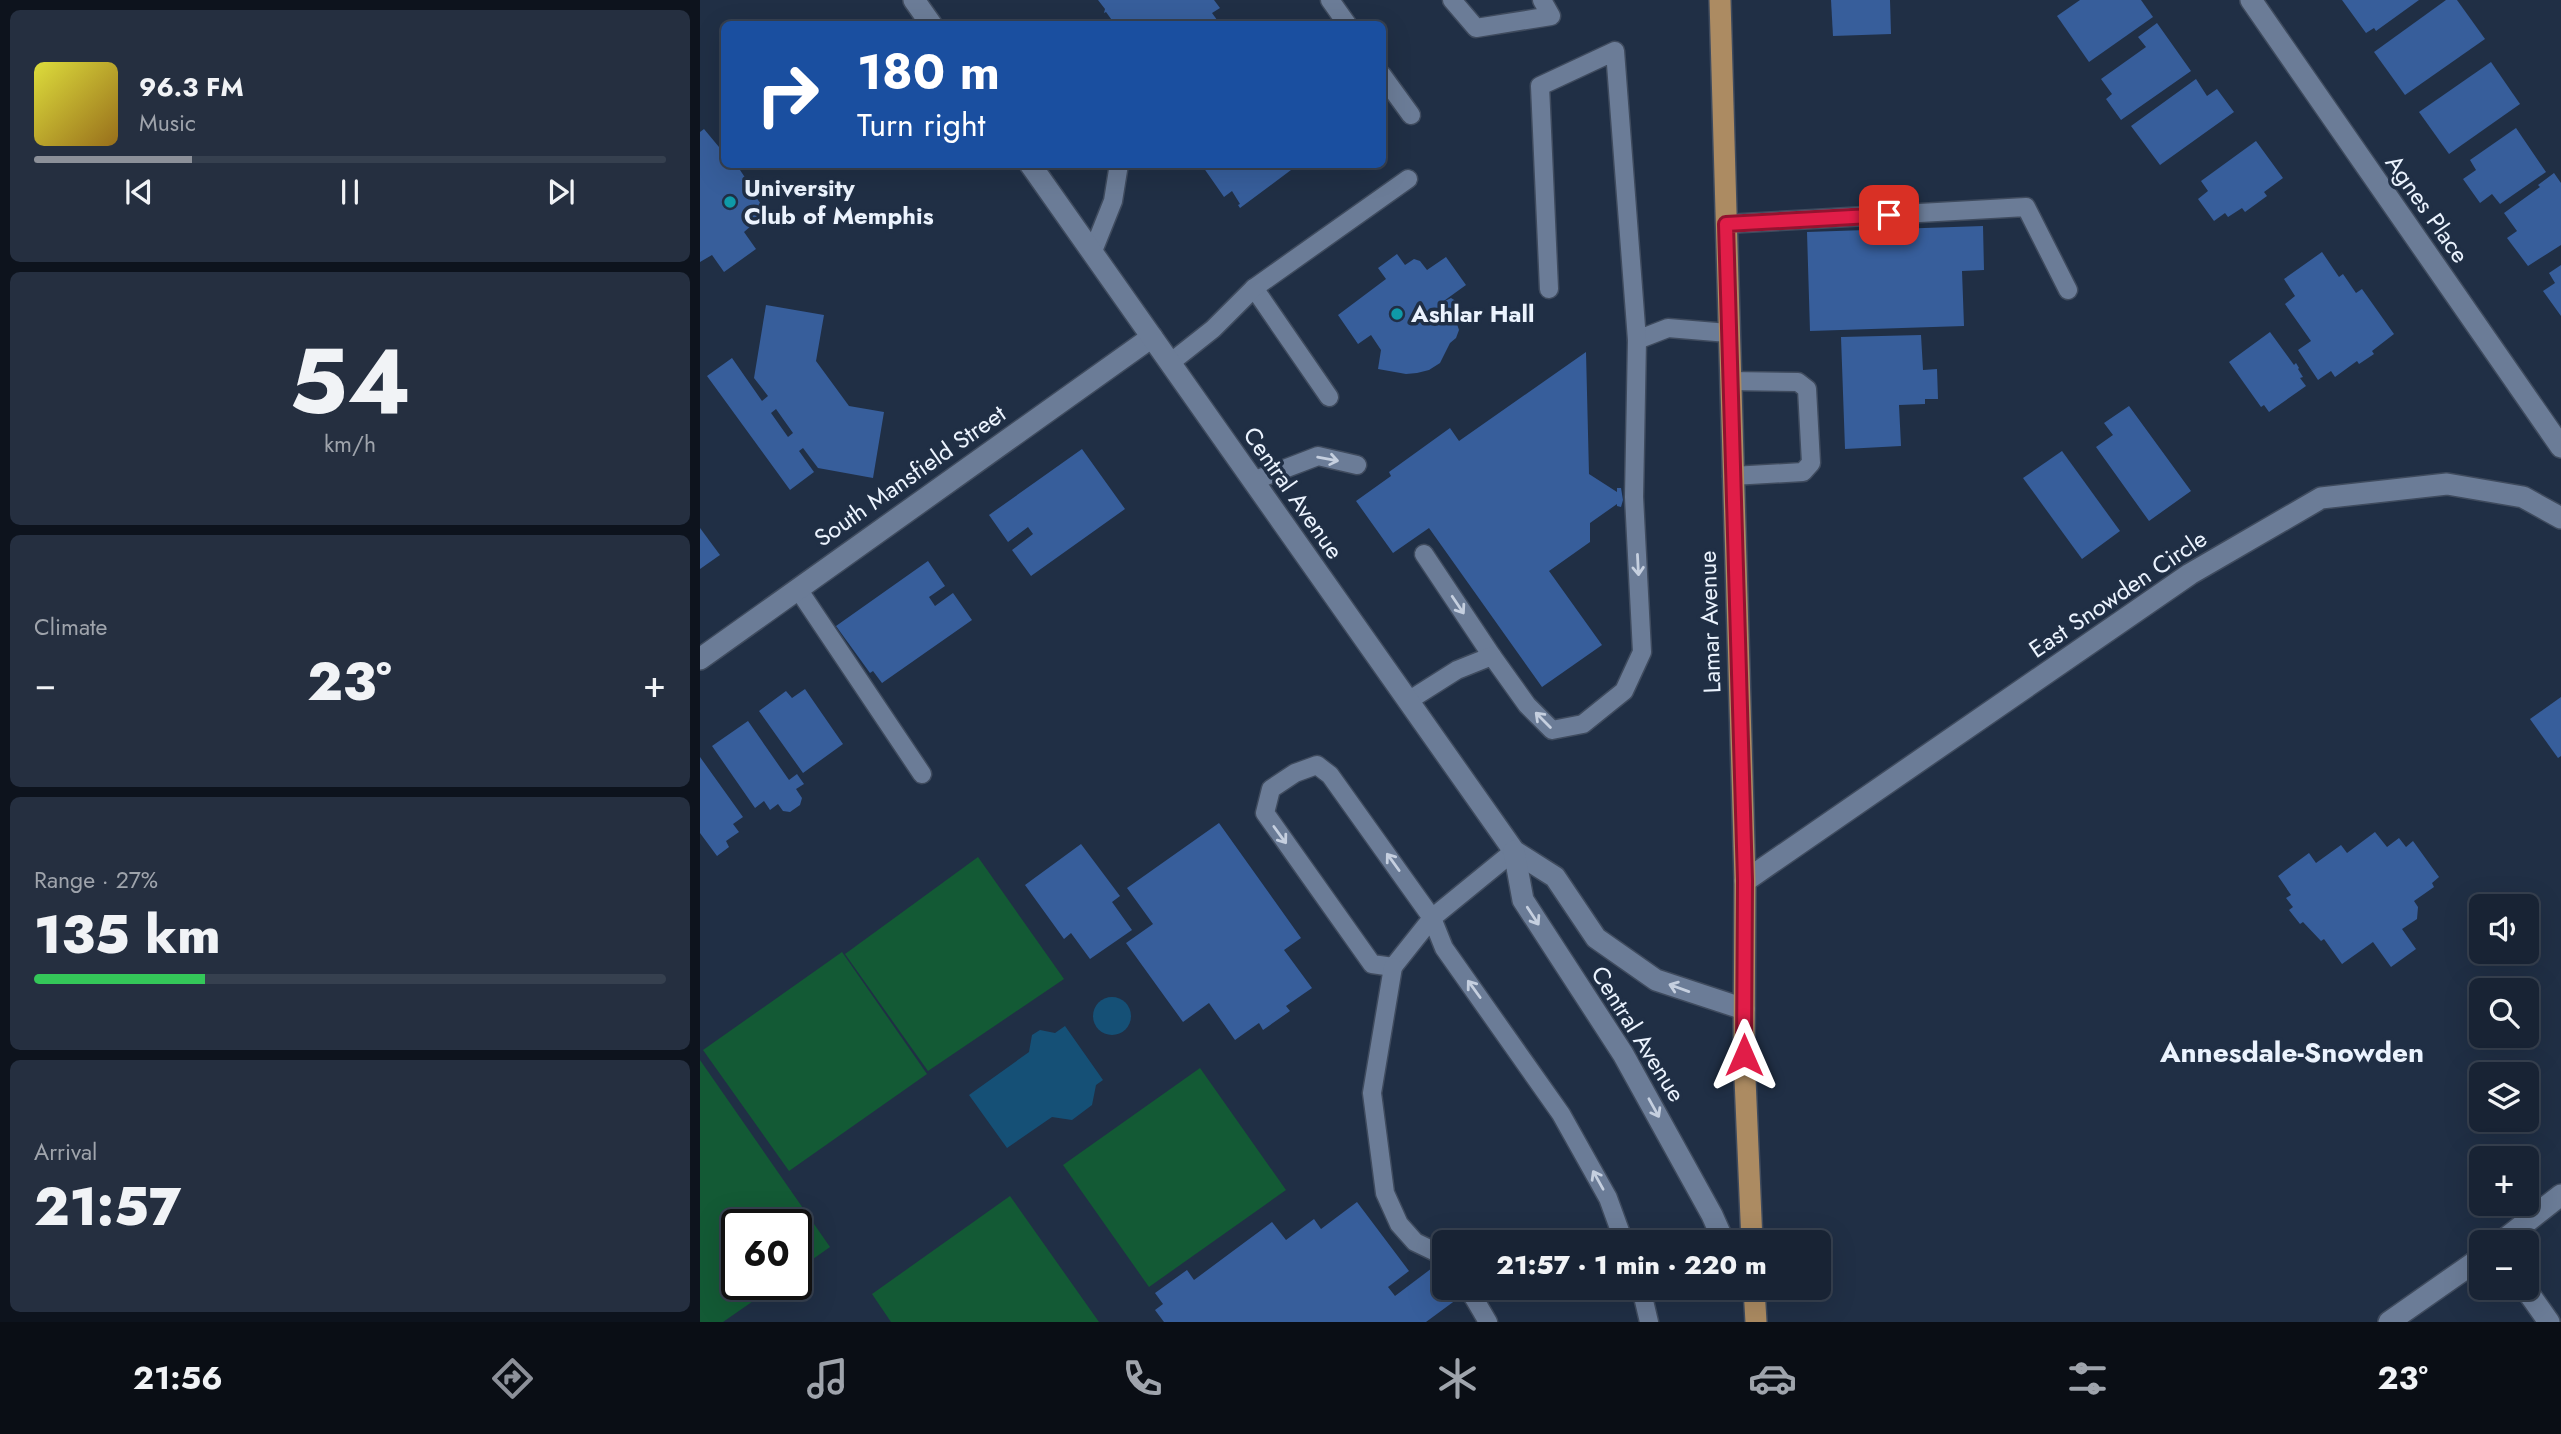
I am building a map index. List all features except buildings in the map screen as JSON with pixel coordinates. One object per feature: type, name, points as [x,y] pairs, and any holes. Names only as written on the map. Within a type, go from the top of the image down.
[{"type":"main road","name":"Lamar Avenue","points":[[1720,0],[1745,881],[1744,1009],[1752,1230]]},
{"type":"street","points":[[914,0],[929,21]]},
{"type":"street","name":"Agnes Place","points":[[2251,0],[2561,447]]},
{"type":"street","name":"Central Avenue","points":[[1033,168],[1514,851],[1555,877],[1596,938],[1656,979],[1744,1009]]},
{"type":"street","name":"South Mansfield Street","points":[[700,659],[1152,337]]},
{"type":"street","name":"East Snowden Circle","points":[[1745,881],[2190,574],[2321,498],[2447,484],[2523,498],[2561,517]]},
{"type":"street","name":"Central Avenue","points":[[1514,851],[1523,900],[1623,1054],[1719,1230]]},
{"type":"street","points":[[2516,1230],[2561,1195]]},
{"type":"street","points":[[2389,1322],[2469,1266]]},
{"type":"street","points":[[2533,1300],[2549,1322]]},
{"type":"lane","points":[[1330,0],[1345,21]]},
{"type":"lane","points":[[1452,0],[1476,28],[1551,16],[1542,0]]},
{"type":"lane","points":[[1424,554],[1527,705],[1552,730],[1583,724],[1624,691],[1642,652],[1634,497],[1637,340],[1615,51],[1540,86],[1549,289]]},
{"type":"lane","points":[[1386,81],[1411,116]]},
{"type":"lane","points":[[1093,251],[1112,201],[1118,168]]},
{"type":"lane","points":[[1170,363],[1213,329],[1254,289],[1409,179]]},
{"type":"lane","points":[[1726,224],[2026,207],[2068,290]]},
{"type":"lane","points":[[1254,289],[1329,397]]},
{"type":"lane","points":[[1637,340],[1668,328],[1728,333]]},
{"type":"lane","points":[[1730,381],[1798,382],[1807,389],[1811,463],[1803,471],[1732,476]]},
{"type":"lane","points":[[1253,481],[1318,456],[1357,465]]},
{"type":"lane","points":[[798,589],[922,774]]},
{"type":"lane","points":[[1408,701],[1457,670],[1492,656]]},
{"type":"lane","points":[[1393,967],[1372,964],[1265,813],[1271,789],[1295,773],[1317,765],[1330,775],[1432,918],[1444,948],[1528,1063],[1561,1114],[1608,1198],[1620,1230]]},
{"type":"lane","points":[[1432,1250],[1415,1242],[1399,1224],[1385,1193],[1372,1093],[1393,967],[1432,918],[1514,851]]},
{"type":"lane","points":[[1475,1300],[1488,1322]]},
{"type":"lane","points":[[1644,1300],[1649,1322]]},
{"type":"green space","points":[[978,857],[1064,979],[928,1071],[845,954]]},
{"type":"green space","points":[[842,952],[927,1074],[789,1171],[703,1050]]},
{"type":"green space","points":[[700,1060],[804,1209],[721,1209],[721,1300],[755,1300],[723,1322],[700,1322]]},
{"type":"green space","points":[[1200,1068],[1286,1190],[1149,1287],[1063,1165]]},
{"type":"green space","points":[[1010,1196],[1099,1322],[891,1322],[872,1294]]},
{"type":"green space","points":[[812,1221],[830,1247],[812,1260]]},
{"type":"water","points":[[1112,997],[1125,1003],[1131,1016],[1125,1029],[1112,1035],[1099,1029],[1093,1016],[1099,1003]]},
{"type":"water","points":[[1065,1026],[1103,1080],[1096,1085],[1092,1105],[1072,1120],[1052,1117],[1007,1148],[969,1095],[1029,1052],[1032,1035],[1040,1030],[1055,1033]]},
{"type":"place","name":"University Club of Memphis","points":[[730,202]]},
{"type":"place","name":"Ashlar Hall","points":[[1397,314]]},
{"type":"district","name":"Annesdale-Snowden","points":[[2292,1052]]},
{"type":"route","points":[[1744,1055],[1745,881],[1726,224],[1889,215]]}]
